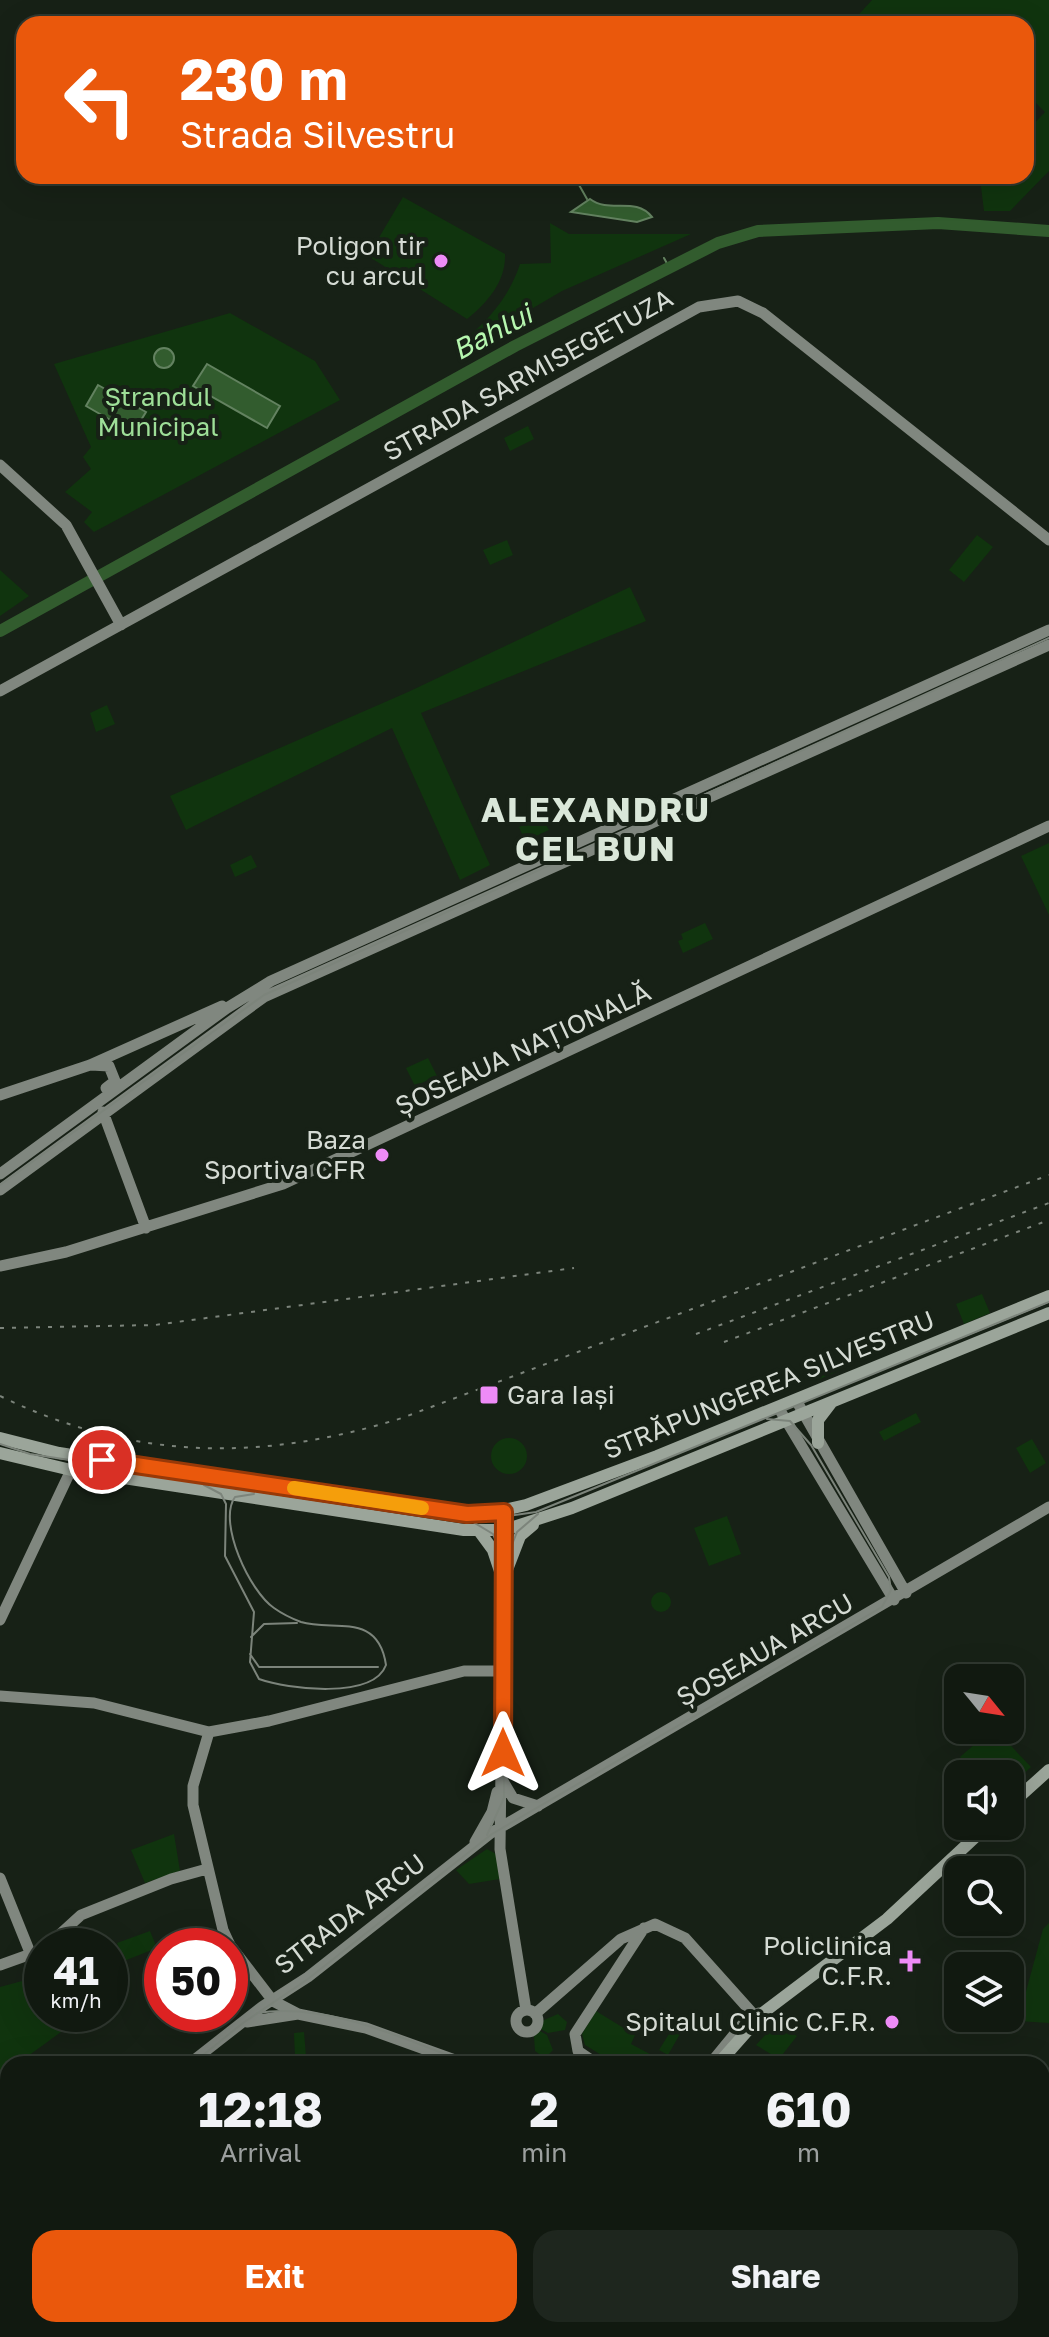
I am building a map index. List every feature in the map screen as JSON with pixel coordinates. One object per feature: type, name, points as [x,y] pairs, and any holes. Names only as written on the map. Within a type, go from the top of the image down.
[{"type":"main road","name":"STRĂPUNGEREA SILVESTRU","points":[[0,1438],[59,1453],[478,1516],[504,1512],[657,1456],[1049,1296]]},
{"type":"main road","name":"STRĂPUNGEREA SILVESTRU","points":[[0,1453],[71,1470],[479,1531],[504,1530],[542,1520],[1049,1313]]},
{"type":"main road","points":[[818,1443],[818,1420],[833,1401]]},
{"type":"main road","points":[[503,1580],[520,1536],[542,1520]]},
{"type":"main road","points":[[479,1531],[493,1550],[503,1580]]},
{"type":"main road","points":[[1024,1792],[1049,1770]]},
{"type":"main road","points":[[727,2056],[764,2012],[815,1970],[887,1919],[972,1840]]},
{"type":"main road","points":[[734,2056],[764,2012]]},
{"type":"street","name":"STRADA SARMISEGETUZA","points":[[0,691],[598,361],[715,302],[738,301],[763,313],[1049,540]]},
{"type":"street","points":[[0,465],[59,517],[121,625]]},
{"type":"street","points":[[0,1190],[271,981],[1049,630]]},
{"type":"street","points":[[0,1095],[90,1065],[242,1005],[466,909],[623,833],[1049,645]]},
{"type":"street","name":"ȘOSEAUA NAȚIONALĂ","points":[[0,1266],[23,1263],[253,1195],[380,1141],[1049,826]]},
{"type":"street","points":[[0,1174],[78,1116],[242,1005]]},
{"type":"street","points":[[78,1116],[83,1106],[115,1081],[109,1066],[90,1065]]},
{"type":"street","points":[[103,1112],[146,1228]]},
{"type":"street","points":[[85,1127],[104,1129],[112,1134]]},
{"type":"street","points":[[796,1400],[906,1593]]},
{"type":"street","points":[[778,1407],[894,1600]]},
{"type":"street","points":[[0,1620],[71,1470]]},
{"type":"street","name":"ȘOSEAUA ARCU","points":[[500,1828],[1049,1507]]},
{"type":"street","points":[[504,1512],[500,1849],[523,1995],[530,2012],[614,1944],[645,1926],[662,1924],[675,1930],[696,1948],[764,2012],[718,2056]]},
{"type":"street","points":[[0,1696],[94,1703],[209,1732],[269,1721],[464,1671],[503,1671]]},
{"type":"street","points":[[209,1732],[192,1794],[207,1869],[228,1942],[272,1999],[295,2013],[374,2030],[444,2056]]},
{"type":"street","points":[[503,1781],[513,1798],[539,1806]]},
{"type":"street","points":[[472,1848],[492,1812],[503,1781]]},
{"type":"street","name":"STRADA ARCU","points":[[248,2017],[293,1987],[500,1828]]},
{"type":"street","points":[[67,1928],[81,1915],[171,1879],[207,1869]]},
{"type":"street","points":[[0,1878],[25,1928]]},
{"type":"street","points":[[585,2056],[578,2051],[575,2034],[645,1926]]},
{"type":"street","points":[[614,1944],[623,1951],[620,1961]]},
{"type":"street","points":[[0,1965],[24,1957]]},
{"type":"street","points":[[293,1987],[289,1998],[295,2013]]},
{"type":"street","points":[[248,2022],[295,2013]]},
{"type":"street","name":"STRADA ARCU","points":[[199,2056],[229,2032]]},
{"type":"green space","points":[[872,0],[1049,0],[1049,171],[1010,211],[984,211],[981,184],[1034,184],[1034,124],[1045,112],[1034,101],[1034,16],[857,16]]},
{"type":"green space","name":"Poligon tir cu arcul","points":[[403,197],[505,254],[499,282],[467,319],[368,256]]},
{"type":"green space","points":[[550,223],[569,234],[691,234],[562,291],[516,318],[464,341],[498,306],[520,264],[551,263]]},
{"type":"green space","name":"Ștrandul Municipal","points":[[230,313],[315,361],[340,400],[94,532],[84,522],[92,512],[65,492],[91,469],[83,457],[91,447],[54,364]]},
{"type":"green space","points":[[528,426],[534,439],[510,451],[504,438]]},
{"type":"green space","points":[[977,535],[993,547],[964,582],[949,570]]},
{"type":"green space","points":[[507,540],[513,555],[490,565],[483,550]]},
{"type":"green space","points":[[0,570],[29,596],[0,616]]},
{"type":"green space","points":[[630,587],[646,621],[421,713],[490,865],[460,880],[392,728],[186,830],[170,796],[408,692]]},
{"type":"green space","points":[[107,705],[115,724],[96,732],[90,713]]},
{"type":"green space","points":[[536,819],[545,823],[549,830],[525,841],[519,827]]},
{"type":"green space","points":[[1049,843],[1049,915],[1021,856]]},
{"type":"green space","points":[[251,855],[257,867],[235,877],[230,865]]},
{"type":"green space","points":[[705,923],[713,939],[683,953],[678,941],[683,939],[681,934]]},
{"type":"green space","points":[[428,1058],[437,1076],[415,1086],[406,1068]]},
{"type":"green space","points":[[982,1294],[990,1313],[964,1324],[956,1304]]},
{"type":"green space","points":[[834,1356],[840,1370],[820,1379],[814,1365]]},
{"type":"green space","points":[[916,1413],[921,1422],[884,1441],[879,1432]]},
{"type":"green space","points":[[509,1438],[521,1444],[527,1456],[521,1468],[509,1474],[497,1468],[491,1456],[497,1444]]},
{"type":"green space","points":[[1032,1439],[1046,1463],[1030,1473],[1016,1448]]},
{"type":"green space","points":[[727,1516],[741,1554],[709,1566],[694,1528]]},
{"type":"green space","points":[[657,1592],[665,1592],[671,1602],[665,1612],[657,1612],[651,1606],[651,1598]]},
{"type":"green space","points":[[975,1744],[1009,1744],[1031,1767],[1024,1774],[1024,1760],[963,1760],[960,1757]]},
{"type":"green space","points":[[174,1834],[180,1871],[145,1883],[131,1850]]},
{"type":"green space","points":[[487,1849],[496,1854],[500,1879],[469,1884],[456,1870]]},
{"type":"green space","points":[[1049,1923],[1049,2023],[1024,2021],[1024,1999],[1043,1929]]},
{"type":"green space","points":[[144,1933],[144,1953],[128,1959],[128,1939]]},
{"type":"green space","points":[[24,1980],[24,2032],[61,2032],[28,2056],[0,2056],[0,1987]]},
{"type":"green space","points":[[596,2011],[635,2035],[631,2044],[654,2056],[603,2056],[585,2045],[582,2034]]},
{"type":"green space","points":[[558,2014],[567,2022],[565,2030],[548,2033],[541,2029],[544,2020]]},
{"type":"green space","points":[[777,2022],[797,2036],[781,2056],[774,2056],[756,2045]]},
{"type":"green space","points":[[672,2029],[680,2034],[668,2055],[659,2050]]},
{"type":"green space","points":[[540,2031],[547,2035],[553,2050],[547,2056],[535,2051],[534,2036]]},
{"type":"green space","points":[[304,2032],[306,2056],[295,2056],[294,2033]]},
{"type":"shaded area","points":[[590,199],[606,205],[638,207],[652,217],[637,222],[571,212]]},
{"type":"shaded area","points":[[164,348],[171,351],[174,358],[171,365],[164,368],[157,365],[154,358],[157,351]]},
{"type":"shaded area","points":[[207,364],[280,406],[267,428],[193,386]]},
{"type":"shaded area","points":[[98,385],[146,412],[133,433],[86,406]]},
{"type":"waterway","points":[[579,184],[587,199]]},
{"type":"waterway","name":"Bahlui","points":[[0,631],[515,346],[718,243],[758,231],[938,223],[1049,231]]},
{"type":"waterway","points":[[664,258],[670,269]]},
{"type":"tram line","points":[[0,1185],[264,995],[1049,638]]},
{"type":"tram line","points":[[0,1444],[30,1454],[473,1521],[536,1512],[1049,1302]]},
{"type":"tram line","points":[[202,2056],[243,2023],[308,1979],[492,1834],[882,1607],[891,1590],[889,1577],[811,1445],[790,1421],[767,1419]]},
{"type":"tram line","points":[[204,1485],[221,1494],[226,1504],[225,1556],[254,1612],[250,1662],[259,1679],[289,1686],[328,1689],[365,1683],[378,1676],[386,1665],[374,1637],[352,1627],[298,1621],[274,1608],[255,1587],[239,1556],[230,1523],[235,1497],[254,1494]]},
{"type":"tram line","points":[[505,1562],[517,1532],[538,1514]]},
{"type":"tram line","points":[[473,1522],[493,1534],[505,1562],[504,1798],[487,1835]]},
{"type":"tram line","points":[[251,1637],[264,1624],[297,1623]]},
{"type":"tram line","points":[[250,1654],[259,1667],[378,1667]]},
{"type":"tram line","points":[[257,2013],[284,2011],[338,2018],[393,2034],[449,2056]]},
{"type":"railway","points":[[0,1396],[100,1433],[149,1443],[199,1448],[249,1448],[350,1432],[402,1418],[1049,1175]]},
{"type":"railway","points":[[696,1334],[1049,1203]]},
{"type":"railway","points":[[724,1342],[1049,1220]]},
{"type":"railway","points":[[0,1328],[155,1325],[574,1268]]},
{"type":"slow traffic","points":[[294,1488],[422,1508]]},
{"type":"place","name":"Poligon tir cu arcul","points":[[441,261]]},
{"type":"place","name":"Baza Sportiva CFR","points":[[382,1155]]},
{"type":"place","name":"Gara Iași","points":[[489,1395]]},
{"type":"place","name":"Policlinica C.F.R.","points":[[910,1961]]},
{"type":"place","name":"Spitalul Clinic C.F.R.","points":[[892,2022]]},
{"type":"district","name":"ALEXANDRU CEL BUN","points":[[596,830]]},
{"type":"route","points":[[102,1460],[478,1516],[504,1512],[503,1753]]}]
